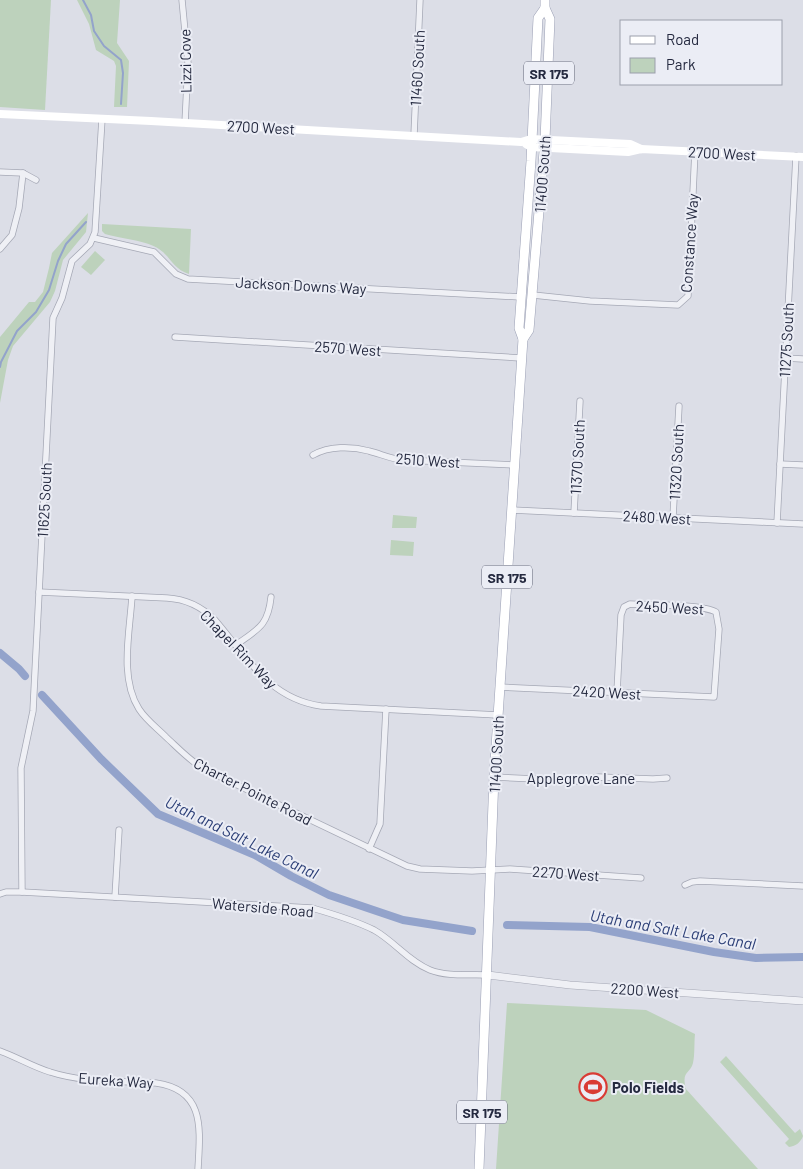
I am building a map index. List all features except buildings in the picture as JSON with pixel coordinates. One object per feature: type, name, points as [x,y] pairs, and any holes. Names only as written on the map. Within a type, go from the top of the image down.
[{"type":"main road","name":"11400 South","points":[[479,1169],[488,975],[494,777],[523,339],[519,328],[538,18],[545,4]]},
{"type":"main road","name":"11400 South","points":[[523,339],[529,330],[533,295],[545,144],[550,19],[545,4]]},
{"type":"main road","name":"2700 West","points":[[0,114],[414,135],[628,152],[641,149],[799,156]]},
{"type":"street","name":"Lizzi Cove","points":[[182,0],[188,63],[185,123]]},
{"type":"street","name":"11460 South","points":[[414,135],[420,0]]},
{"type":"street","points":[[94,238],[102,119]]},
{"type":"street","name":"Constance Way","points":[[533,295],[590,301],[678,305],[688,296],[695,151]]},
{"type":"street","name":"11275 South","points":[[777,523],[785,358],[799,156]]},
{"type":"street","points":[[0,172],[23,173],[36,180]]},
{"type":"street","points":[[0,249],[12,235],[19,208],[23,173]]},
{"type":"street","name":"Jackson Downs Way","points":[[94,238],[154,252],[176,274],[188,279],[521,297]]},
{"type":"street","name":"11625 South","points":[[22,892],[21,768],[22,756],[32,719],[53,318],[62,298],[72,261],[94,238]]},
{"type":"street","name":"2570 West","points":[[175,337],[521,358]]},
{"type":"street","points":[[785,358],[803,359]]},
{"type":"street","name":"11370 South","points":[[574,513],[580,401]]},
{"type":"street","name":"11320 South","points":[[673,518],[679,406]]},
{"type":"street","name":"2510 West","points":[[313,455],[331,448],[354,449],[370,451],[402,460],[514,465]]},
{"type":"street","points":[[780,464],[803,466]]},
{"type":"street","name":"2480 West","points":[[512,510],[803,524]]},
{"type":"street","name":"Chapel Rim Way","points":[[39,592],[174,598],[193,604],[210,615],[265,680],[277,690],[306,703],[321,706],[498,715]]},
{"type":"street","name":"Charter Pointe Road","points":[[132,596],[128,677],[135,701],[151,723],[196,764],[401,864],[413,868],[491,870]]},
{"type":"street","points":[[236,645],[265,621],[269,612],[271,596]]},
{"type":"street","name":"2450 West","points":[[617,692],[621,615],[624,607],[630,604],[710,608],[716,612],[719,630],[714,697]]},
{"type":"street","name":"2420 West","points":[[499,687],[714,697]]},
{"type":"street","points":[[369,849],[380,824],[386,709]]},
{"type":"street","name":"Applegrove Lane","points":[[494,777],[578,781],[599,777],[667,778]]},
{"type":"street","points":[[115,897],[119,830]]},
{"type":"street","name":"2270 West","points":[[491,870],[510,869],[641,878]]},
{"type":"street","points":[[685,885],[700,881],[803,886]]},
{"type":"street","name":"Waterside Road","points":[[0,894],[22,892],[312,908],[375,930],[414,962],[432,970],[451,974],[488,975]]},
{"type":"street","name":"2200 West","points":[[488,975],[570,985],[803,1001]]},
{"type":"street","name":"Eureka Way","points":[[0,1050],[42,1070],[61,1075],[90,1080],[164,1084],[179,1091],[191,1102],[199,1117],[198,1169]]},
{"type":"green space","points":[[0,0],[51,0],[45,110],[0,107]]},
{"type":"green space","points":[[77,0],[120,0],[117,43],[129,61],[127,107],[114,107],[116,66],[114,61],[96,50],[89,24]]},
{"type":"green space","points":[[88,213],[86,232],[63,260],[55,291],[50,302],[13,346],[8,360],[0,403],[0,337],[29,302],[35,302],[43,292],[52,253]]},
{"type":"green space","points":[[102,224],[191,229],[189,274],[179,269],[163,252],[154,246],[105,234],[102,231]]},
{"type":"green space","points":[[95,251],[105,260],[91,275],[81,267]]},
{"type":"green space","points":[[393,515],[417,517],[416,528],[392,528]]},
{"type":"green space","points":[[391,540],[414,542],[413,556],[390,555]]},
{"type":"green space","name":"Polo Fields","points":[[507,1003],[646,1010],[695,1034],[693,1063],[685,1076],[686,1089],[758,1169],[496,1169]]},
{"type":"green space","points":[[726,1056],[795,1133],[800,1129],[803,1136],[798,1143],[789,1147],[785,1143],[789,1139],[720,1062]]},
{"type":"waterway","points":[[83,0],[91,15],[94,31],[104,46],[121,60],[123,73],[121,104]]},
{"type":"waterway","points":[[0,367],[17,331],[36,312],[49,290],[58,261],[66,244],[86,222]]},
{"type":"waterway","name":"Utah and Salt Lake Canal","points":[[0,653],[25,676]]},
{"type":"waterway","name":"Utah and Salt Lake Canal","points":[[42,695],[101,759],[158,814],[255,855],[329,895],[403,920],[472,931]]},
{"type":"waterway","name":"Utah and Salt Lake Canal","points":[[507,925],[590,927],[714,952],[756,958],[803,957]]},
{"type":"place","name":"Polo Fields","points":[[593,1087]]}]
